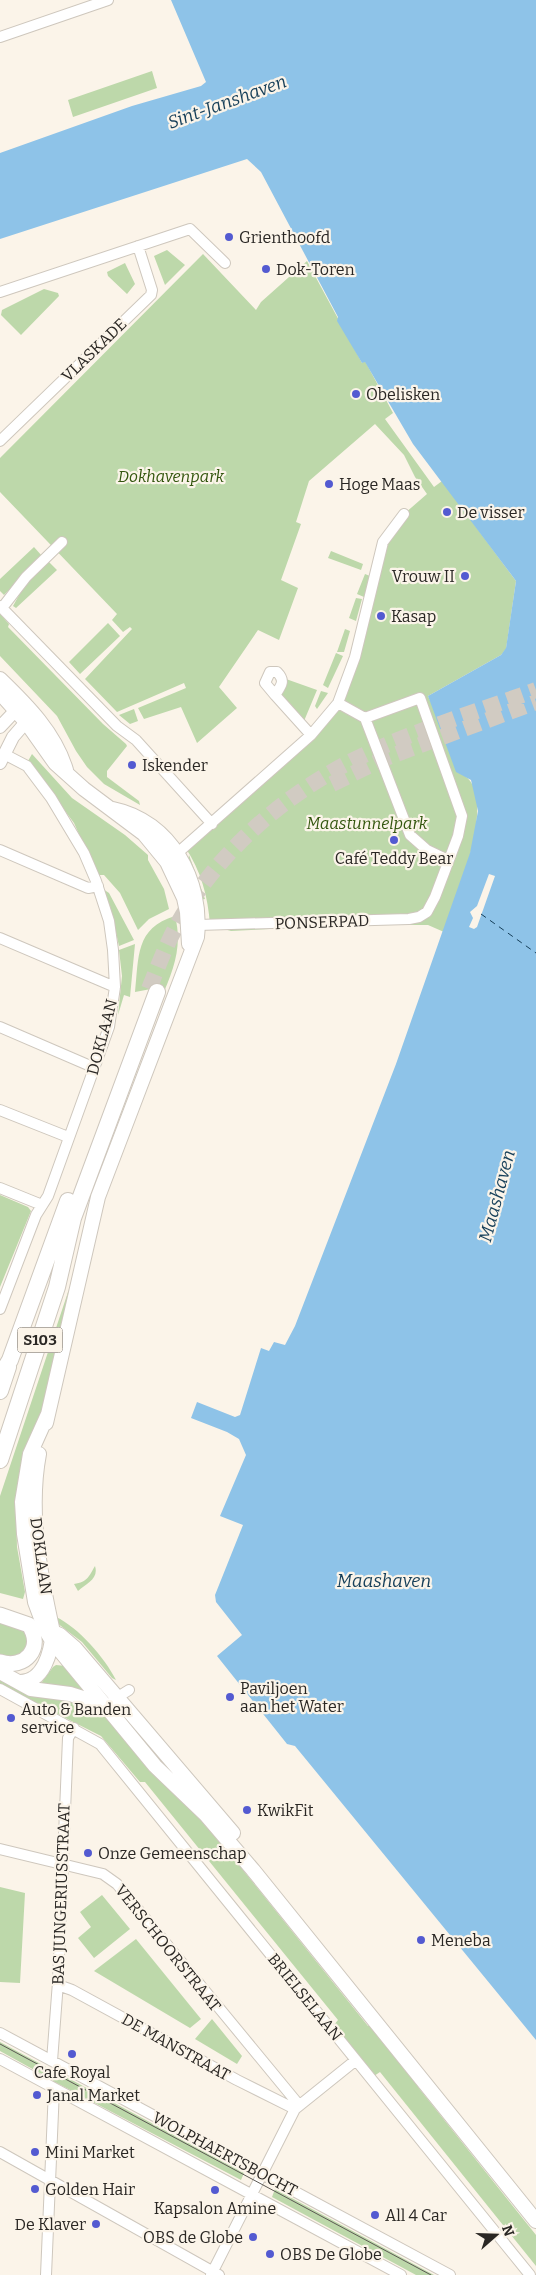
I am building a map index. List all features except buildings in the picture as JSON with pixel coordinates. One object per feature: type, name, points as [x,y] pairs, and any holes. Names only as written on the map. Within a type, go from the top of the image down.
[{"type":"highway","name":"DOKLAAN","points":[[0,1377],[10,1360],[39,1278],[153,991],[73,1218],[57,1286],[0,1460]]},
{"type":"highway","points":[[0,1429],[42,1301],[73,1218]]},
{"type":"highway","points":[[0,1391],[10,1360]]},
{"type":"main road","name":"DOKLAAN","points":[[0,678],[22,708],[52,738],[62,756],[66,771]]},
{"type":"main road","name":"DOKLAAN","points":[[0,693],[22,708],[26,722],[56,763],[84,789],[113,809],[125,812],[144,822],[161,835],[172,857],[187,912],[188,958]]},
{"type":"main road","name":"DOKLAAN","points":[[44,1668],[50,1634],[34,1508],[36,1472],[98,1197],[188,958],[196,942],[198,910],[192,881],[172,857]]},
{"type":"main road","name":"DOKLAAN","points":[[48,1414],[30,1454],[23,1488],[24,1534],[35,1602],[50,1634]]},
{"type":"main road","name":"DOKLAAN","points":[[7,1617],[24,1615],[35,1602]]},
{"type":"main road","points":[[7,1617],[50,1634],[75,1648],[123,1694],[536,2210]]},
{"type":"main road","points":[[0,1662],[17,1663],[32,1653],[35,1638],[29,1625]]},
{"type":"main road","points":[[50,1634],[105,1706],[155,1766],[206,1815],[253,1870],[536,2221]]},
{"type":"main road","points":[[20,1682],[33,1680],[44,1668],[59,1657],[68,1658]]},
{"type":"main road","points":[[0,1672],[31,1689],[70,1694],[105,1706]]},
{"type":"street","points":[[0,37],[108,0]]},
{"type":"street","points":[[0,292],[190,229],[225,263]]},
{"type":"street","name":"VLASKADE","points":[[0,441],[151,295],[152,290],[138,246]]},
{"type":"street","points":[[172,857],[212,824],[311,735],[338,702],[355,657],[382,542],[404,514]]},
{"type":"street","points":[[62,542],[26,577],[1,607],[124,732],[136,740],[170,775],[212,824]]},
{"type":"street","points":[[275,695],[311,735]]},
{"type":"street","name":"PONSERPAD","points":[[198,926],[409,919],[419,917],[427,912],[439,899],[448,860],[458,836],[461,812],[420,698],[365,718]]},
{"type":"street","points":[[338,702],[365,718],[410,835],[427,850],[448,860]]},
{"type":"street","points":[[0,727],[22,708]]},
{"type":"street","points":[[1,760],[16,733],[26,722]]},
{"type":"street","name":"DOKLAAN","points":[[0,1309],[42,1205],[48,1196],[95,1068],[108,1027],[115,987],[112,935],[90,865],[72,831],[39,781],[25,764],[1,760]]},
{"type":"street","points":[[0,850],[88,888],[98,886]]},
{"type":"street","points":[[0,938],[115,987]]},
{"type":"street","points":[[0,1027],[95,1068]]},
{"type":"street","points":[[0,1110],[68,1138]]},
{"type":"street","points":[[0,1188],[42,1205]]},
{"type":"street","name":"BRIELSELAAN","points":[[0,1689],[100,1744],[530,2275]]},
{"type":"street","points":[[105,1706],[123,1694]]},
{"type":"street","name":"BAS JUNGERIUSSTRAAT","points":[[52,2061],[58,1985],[68,1738],[74,1728]]},
{"type":"street","name":"VERSCHOORSTRAAT","points":[[0,1849],[103,1874],[117,1884],[297,2107]]},
{"type":"street","name":"DE MANSTRAAT","points":[[58,1985],[72,1990],[237,2080],[297,2107]]},
{"type":"street","name":"WOLPHAERTSBOCHT","points":[[0,2033],[450,2275]]},
{"type":"street","name":"WOLPHAERTSBOCHT","points":[[0,2059],[401,2275]]},
{"type":"street","points":[[0,2152],[214,2274],[297,2107],[356,2060]]},
{"type":"street","points":[[46,2275],[48,2180],[54,2089]]},
{"type":"green space","points":[[152,71],[157,88],[73,117],[68,100]]},
{"type":"green space","points":[[167,250],[185,265],[165,285],[154,256]]},
{"type":"green space","points":[[203,254],[256,310],[261,302],[307,261],[362,363],[365,361],[393,413],[385,419],[434,487],[442,481],[516,581],[506,649],[501,655],[428,696],[465,776],[474,788],[477,806],[476,827],[471,851],[457,898],[444,932],[428,925],[353,925],[231,931],[210,925],[208,904],[203,884],[185,847],[338,703],[378,556],[404,514],[427,494],[415,477],[404,455],[375,424],[309,481],[296,522],[301,524],[281,580],[298,588],[279,640],[258,630],[219,687],[237,708],[197,743],[181,707],[144,719],[138,708],[186,688],[184,683],[117,712],[85,679],[132,629],[130,627],[123,632],[112,620],[117,614],[0,492],[0,458]]},
{"type":"green space","points":[[125,263],[135,284],[127,294],[108,276],[107,272]]},
{"type":"green space","points":[[44,289],[58,293],[59,296],[21,335],[1,315],[2,310]]},
{"type":"green space","points":[[34,547],[42,556],[4,595],[0,591],[0,579]]},
{"type":"green space","points":[[331,551],[363,564],[361,570],[328,558]]},
{"type":"green space","points":[[48,561],[57,570],[16,608],[13,606],[24,586]]},
{"type":"green space","points":[[365,574],[370,576],[364,597],[357,594]]},
{"type":"green space","points":[[356,598],[362,599],[356,621],[349,618]]},
{"type":"green space","points":[[0,614],[9,624],[8,627],[103,724],[126,744],[127,746],[107,771],[107,777],[139,801],[140,805],[104,784],[87,767],[57,716],[0,656]]},
{"type":"green space","points":[[108,623],[120,636],[80,674],[69,662]]},
{"type":"green space","points":[[345,629],[350,631],[344,652],[337,652]]},
{"type":"green space","points":[[336,653],[343,656],[328,688],[323,685]]},
{"type":"green space","points":[[286,679],[317,690],[304,721],[280,697]]},
{"type":"green space","points":[[321,691],[328,693],[317,709],[315,706]]},
{"type":"green space","points":[[134,709],[138,721],[130,724],[119,715]]},
{"type":"green space","points":[[32,754],[72,798],[125,835],[148,855],[148,860],[164,889],[169,909],[149,919],[138,930],[120,893],[104,875],[97,875],[74,823],[28,761]]},
{"type":"green space","points":[[189,855],[205,899],[199,900],[188,860]]},
{"type":"green space","points":[[103,889],[109,893],[134,940],[119,946],[110,906]]},
{"type":"green space","points":[[175,916],[178,938],[176,959],[161,999],[151,989],[135,992],[139,956],[146,936],[152,928],[162,921]]},
{"type":"green space","points":[[135,944],[130,997],[124,995],[118,1015],[122,976],[119,950]]},
{"type":"green space","points":[[0,1195],[28,1207],[31,1211],[0,1287]]},
{"type":"green space","points":[[69,1289],[46,1402],[16,1508],[17,1547],[25,1592],[23,1599],[0,1593],[0,1496]]},
{"type":"green space","points":[[95,1566],[94,1578],[78,1591],[74,1584],[85,1580]]},
{"type":"green space","points":[[56,1617],[73,1628],[90,1644],[105,1662],[116,1680],[112,1678],[82,1642],[57,1623]]},
{"type":"green space","points":[[0,1622],[26,1632],[26,1649],[20,1657],[0,1656]]},
{"type":"green space","points":[[56,1665],[66,1666],[96,1698],[39,1686]]},
{"type":"green space","points":[[0,1678],[74,1699],[99,1709],[235,1854],[243,1870],[368,2026],[374,2025],[417,2078],[418,2087],[536,2235],[536,2266],[380,2072],[374,2076],[333,2026],[338,2020],[145,1782],[140,1782],[101,1736],[0,1685]]},
{"type":"green space","points":[[0,1887],[25,1893],[20,1983],[0,1982]]},
{"type":"green space","points":[[102,1895],[130,1929],[94,1958],[78,1938],[91,1927],[80,1912]]},
{"type":"green space","points":[[136,1939],[201,2019],[190,2028],[94,1971]]},
{"type":"green space","points":[[212,2019],[242,2056],[237,2064],[195,2039]]},
{"type":"green space","points":[[0,2042],[50,2069],[47,2077],[0,2051]]},
{"type":"green space","points":[[57,2072],[244,2173],[241,2180],[53,2081]]},
{"type":"green space","points":[[275,2189],[434,2275],[416,2275],[272,2197]]},
{"type":"water","name":"Maashaven","points":[[171,0],[536,0],[536,2040],[295,1746],[287,1744],[217,1656],[242,1635],[216,1602],[215,1595],[243,1525],[220,1516],[246,1455],[239,1439],[227,1432],[191,1418],[197,1402],[235,1417],[240,1415],[261,1348],[269,1351],[274,1342],[285,1345],[295,1326],[396,1064],[470,853],[478,811],[471,780],[456,772],[428,696],[501,655],[506,648],[516,581],[413,444],[365,362],[362,363],[337,321],[338,317],[261,172],[247,159],[0,239],[0,153],[132,106],[201,86],[206,82]]},
{"type":"pier","points":[[489,874],[495,876],[477,927],[474,929],[469,927],[473,918],[470,912],[477,906]]},
{"type":"ferry route","points":[[481,914],[536,953]]},
{"type":"tunnel","points":[[149,989],[168,943],[200,888],[220,863],[266,818],[319,780],[369,753],[416,733],[536,690]]},
{"type":"tunnel","points":[[332,784],[383,759],[536,702]]},
{"type":"tram line","points":[[0,2044],[431,2275]]},
{"type":"place","name":"Grienthoofd","points":[[229,237]]},
{"type":"place","name":"Dok-Toren","points":[[266,269]]},
{"type":"place","name":"Obelisken","points":[[356,394]]},
{"type":"place","name":"Hoge Maas","points":[[329,484]]},
{"type":"place","name":"De visser","points":[[447,512]]},
{"type":"place","name":"Vrouw II","points":[[465,576]]},
{"type":"place","name":"Kasap","points":[[381,616]]},
{"type":"place","name":"Iskender","points":[[132,765]]},
{"type":"place","name":"Café Teddy Bear","points":[[394,840]]},
{"type":"place","name":"Paviljoen aan het Water","points":[[230,1697]]},
{"type":"place","name":"Auto & Banden service","points":[[11,1718]]},
{"type":"place","name":"KwikFit","points":[[247,1810]]},
{"type":"place","name":"Onze Gemeenschap","points":[[88,1853]]},
{"type":"place","name":"Meneba","points":[[421,1940]]},
{"type":"place","name":"Cafe Royal","points":[[72,2054]]},
{"type":"place","name":"Janal Market","points":[[37,2095]]},
{"type":"place","name":"Mini Market","points":[[35,2152]]},
{"type":"place","name":"Golden Hair","points":[[35,2189]]},
{"type":"place","name":"Kapsalon Amine","points":[[215,2190]]},
{"type":"place","name":"All 4 Car","points":[[375,2215]]},
{"type":"place","name":"De Klaver","points":[[96,2224]]},
{"type":"place","name":"OBS de Globe","points":[[253,2237]]},
{"type":"place","name":"OBS De Globe","points":[[270,2254]]},
{"type":"water label","name":"Sint-Janshaven","points":[[227,102]]},
{"type":"park label","name":"Dokhavenpark","points":[[171,476]]},
{"type":"park label","name":"Maastunnelpark","points":[[367,823]]}]
